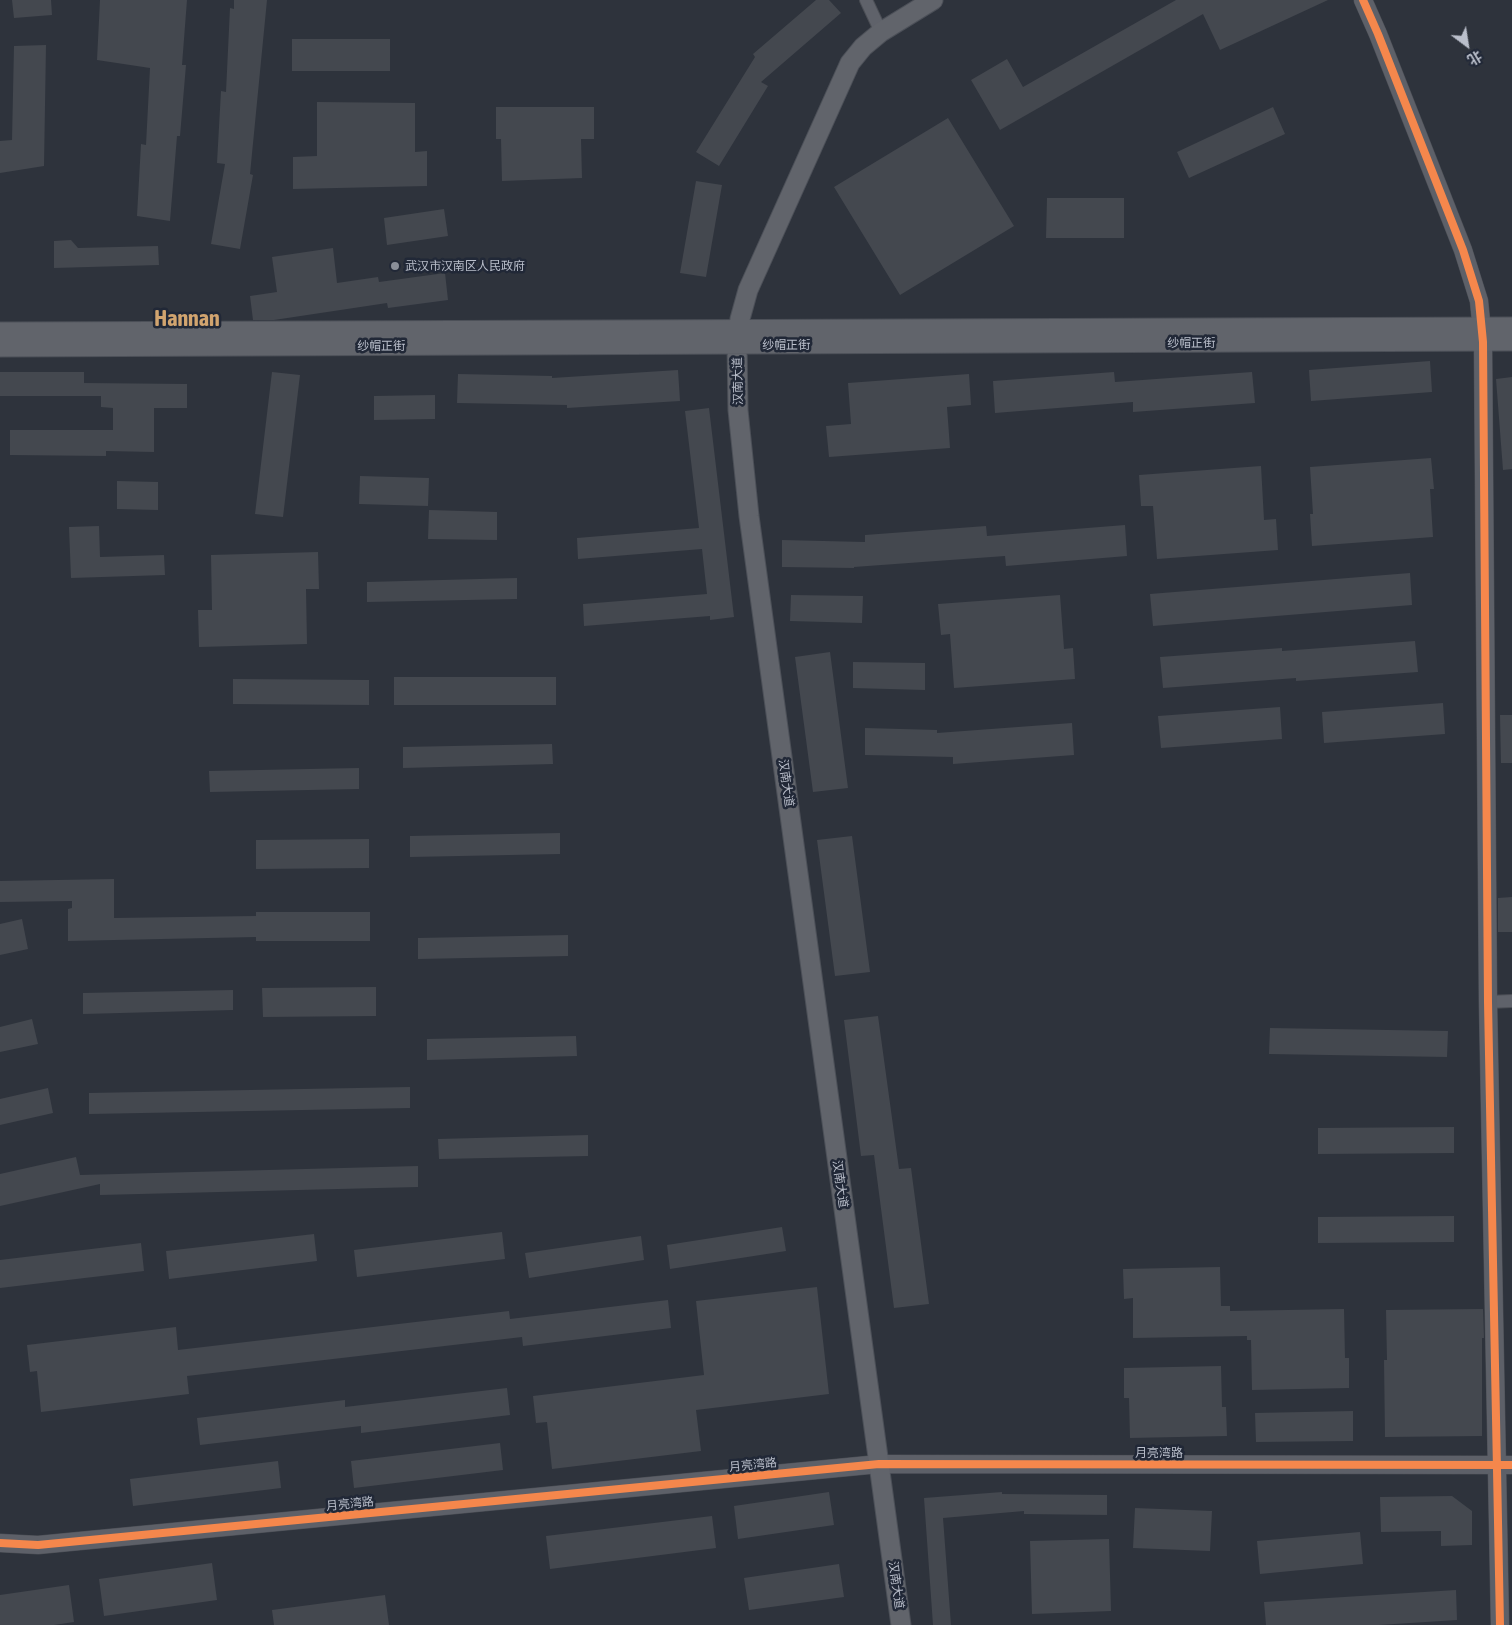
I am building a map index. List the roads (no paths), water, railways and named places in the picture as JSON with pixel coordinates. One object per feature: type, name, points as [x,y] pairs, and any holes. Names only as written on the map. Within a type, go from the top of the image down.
[{"type":"main road","name":"汉南大道","points":[[901,1625],[749,516],[738,410],[738,337],[740,319],[748,290],[850,63],[881,32],[932,0]]},
{"type":"main road","name":"纱帽正街","points":[[0,347],[738,337],[1482,334],[1512,327]]},
{"type":"main road","name":"纱帽正街","points":[[0,332],[738,337]]},
{"type":"main road","name":"纱帽正街","points":[[1482,334],[1512,341]]},
{"type":"street","points":[[866,0],[881,32]]},
{"type":"street","points":[[1363,0],[1462,250],[1479,301],[1482,334],[1488,1002],[1505,1465],[1500,1625]]},
{"type":"street","points":[[1488,1002],[1512,1001]]},
{"type":"street","name":"月亮湾路","points":[[0,1543],[38,1545],[879,1464],[1505,1465]]},
{"type":"place","name":"武汉市汉南区人民政府","points":[[395,266]]},
{"type":"district","name":"Hannan","points":[[187,319]]}]
